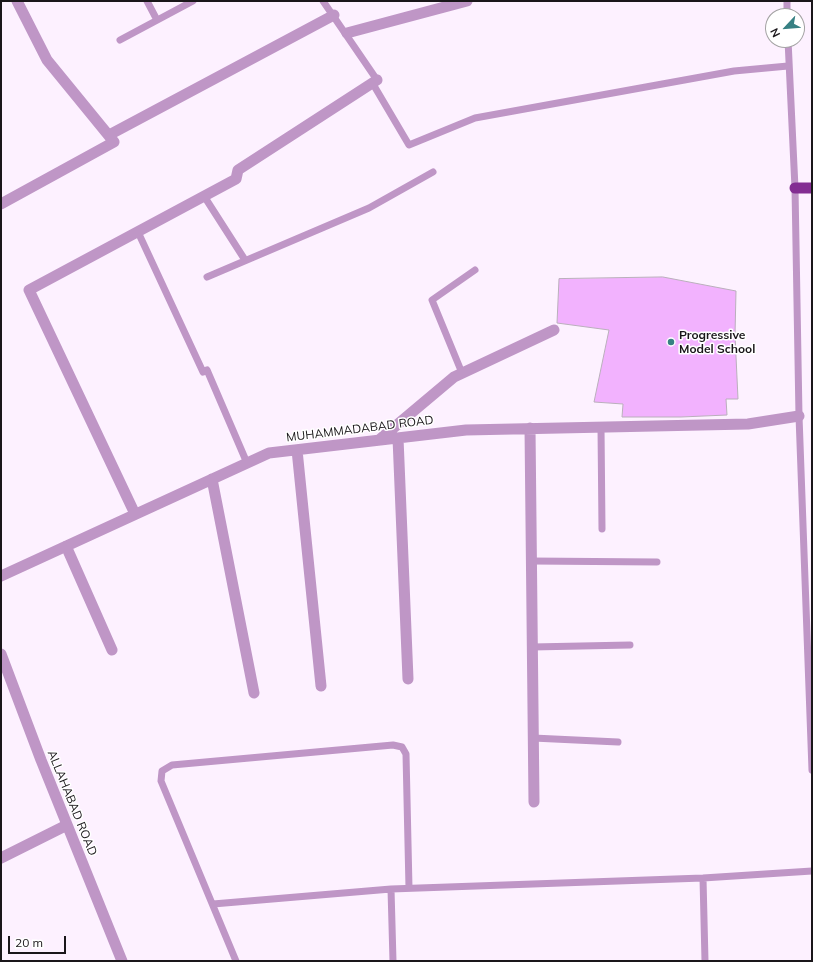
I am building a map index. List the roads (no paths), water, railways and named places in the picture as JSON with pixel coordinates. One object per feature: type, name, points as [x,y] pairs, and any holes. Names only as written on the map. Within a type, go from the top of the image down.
[{"type":"highway","points":[[795,188],[812,188]]},
{"type":"street","points":[[1,204],[114,142],[47,60],[17,1]]},
{"type":"street","points":[[347,33],[467,1]]},
{"type":"street","points":[[109,135],[334,15]]},
{"type":"street","points":[[135,514],[29,290],[236,179],[238,170],[375,82]]},
{"type":"street","points":[[378,440],[454,377],[554,330]]},
{"type":"street","name":"MUHAMMADABAD ROAD","points":[[1,576],[269,453],[466,430],[748,424],[800,416]]},
{"type":"street","points":[[530,428],[534,802]]},
{"type":"street","points":[[398,438],[408,679]]},
{"type":"street","points":[[298,450],[321,686]]},
{"type":"street","points":[[212,479],[254,693]]},
{"type":"street","points":[[66,546],[112,650]]},
{"type":"street","name":"ALLAHABAD ROAD","points":[[1,654],[67,825],[122,961]]},
{"type":"street","points":[[1,858],[67,825]]},
{"type":"lane","points":[[147,1],[157,20]]},
{"type":"lane","points":[[120,40],[193,1]]},
{"type":"lane","points":[[323,1],[347,33],[409,145],[475,118],[734,71],[788,66]]},
{"type":"lane","points":[[788,48],[795,188],[800,416],[812,770]]},
{"type":"lane","points":[[207,277],[369,208],[433,172]]},
{"type":"lane","points":[[204,196],[246,260]]},
{"type":"lane","points":[[138,232],[203,372],[208,370],[247,463]]},
{"type":"lane","points":[[462,373],[432,300],[475,270]]},
{"type":"lane","points":[[601,427],[602,529]]},
{"type":"lane","points":[[531,561],[657,562]]},
{"type":"lane","points":[[532,647],[630,645]]},
{"type":"lane","points":[[534,738],[618,742]]},
{"type":"lane","points":[[236,961],[161,781],[162,771],[172,766],[393,745],[402,747],[406,754],[409,888]]},
{"type":"lane","points":[[213,904],[391,889],[703,878],[812,870]]},
{"type":"lane","points":[[703,878],[706,961]]},
{"type":"lane","points":[[391,889],[393,961]]},
{"type":"place","name":"Progressive Model School","points":[[671,342]]}]
